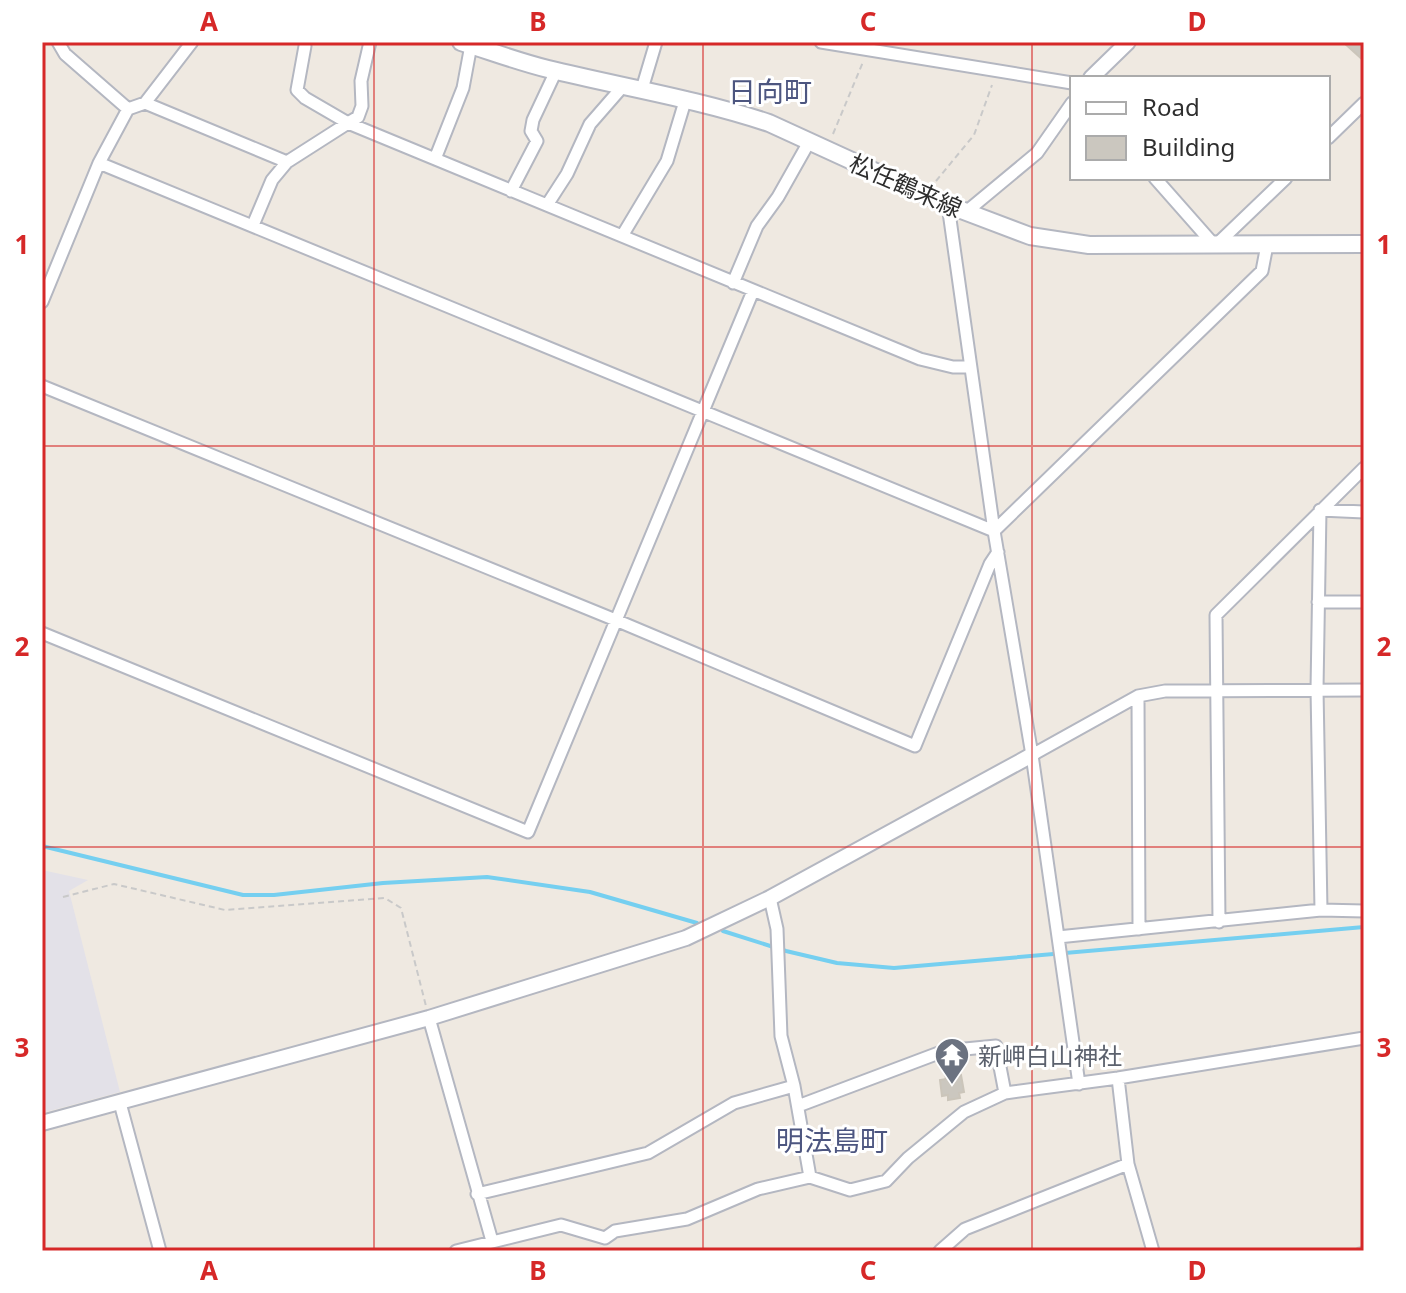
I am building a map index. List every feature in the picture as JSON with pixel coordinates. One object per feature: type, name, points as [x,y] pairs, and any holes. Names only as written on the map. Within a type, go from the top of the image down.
[{"type":"main road","name":"松任鶴来線","points":[[466,44],[556,71],[686,98],[769,123],[948,205],[1030,236],[1089,245],[1364,244]]},
{"type":"street","points":[[58,42],[65,54],[128,109]]},
{"type":"street","points":[[42,302],[99,163],[128,109],[145,103],[192,42]]},
{"type":"street","points":[[253,225],[272,180],[287,162],[358,117],[362,106],[361,81],[370,42]]},
{"type":"street","points":[[642,89],[656,42]]},
{"type":"street","points":[[821,42],[1070,83]]},
{"type":"street","points":[[1093,76],[1128,42]]},
{"type":"street","points":[[304,43],[297,90],[348,123],[920,359],[953,367],[970,367]]},
{"type":"street","points":[[435,159],[463,88],[466,44]]},
{"type":"street","points":[[511,191],[537,141],[531,131],[533,120],[556,71]]},
{"type":"street","points":[[547,205],[567,174],[590,124],[624,85]]},
{"type":"street","points":[[622,236],[667,161],[686,98]]},
{"type":"street","points":[[145,103],[287,162]]},
{"type":"street","points":[[1330,136],[1364,103]]},
{"type":"street","points":[[966,212],[1037,153],[1070,106]]},
{"type":"street","points":[[733,283],[757,226],[778,197],[809,142]]},
{"type":"street","points":[[99,163],[994,531]]},
{"type":"street","points":[[1157,180],[1215,246],[1284,180]]},
{"type":"street","points":[[948,205],[994,531],[1032,755],[1079,1084]]},
{"type":"street","points":[[994,531],[1262,271],[1267,245]]},
{"type":"street","points":[[42,633],[528,832],[753,291]]},
{"type":"street","points":[[42,386],[915,746],[990,564],[998,552]]},
{"type":"street","points":[[1219,922],[1216,615],[1364,468]]},
{"type":"street","points":[[1320,510],[1364,512]]},
{"type":"street","points":[[1320,510],[1317,689],[1321,910]]},
{"type":"street","points":[[1318,602],[1364,602]]},
{"type":"street","points":[[42,1123],[429,1018],[686,938],[770,898],[1138,696],[1165,691],[1364,690]]},
{"type":"street","points":[[1138,696],[1139,929]]},
{"type":"street","points":[[770,898],[778,941],[781,1036],[794,1086],[810,1177]]},
{"type":"street","points":[[1059,942],[1139,929],[1321,910],[1364,911]]},
{"type":"street","points":[[429,1018],[492,1241]]},
{"type":"street","points":[[605,1238],[615,1231],[687,1219],[758,1189],[810,1177],[850,1190],[886,1181],[908,1158],[964,1112],[1005,1093],[1364,1038]]},
{"type":"street","points":[[798,1106],[944,1051],[996,1046],[1005,1093]]},
{"type":"street","points":[[1118,1078],[1128,1164],[1153,1251]]},
{"type":"street","points":[[477,1194],[648,1153],[734,1103],[794,1086]]},
{"type":"street","points":[[120,1103],[160,1251]]},
{"type":"street","points":[[940,1251],[965,1229],[1128,1164]]},
{"type":"street","points":[[456,1251],[561,1225],[605,1238]]},
{"type":"street","points":[[605,1238],[609,1251]]},
{"type":"path","points":[[827,150],[867,51]]},
{"type":"path","points":[[925,194],[974,135],[995,71]]},
{"type":"path","points":[[63,897],[114,884],[225,910],[385,898],[401,908],[429,1018]]},
{"type":"path","points":[[1347,1251],[1364,1246]]},
{"type":"shaded area","points":[[42,870],[88,880],[69,891],[120,1092],[42,1113]]},
{"type":"building","points":[[1343,42],[1364,42],[1364,61]]},
{"type":"building","name":"新岬白山神社","points":[[955,1064],[956,1076],[961,1075],[964,1092],[959,1093],[960,1098],[948,1100],[948,1095],[942,1096],[940,1080],[946,1079],[944,1066]]},
{"type":"waterway","points":[[42,846],[243,895],[487,877],[590,892],[697,923]]},
{"type":"waterway","points":[[723,931],[837,963],[894,968],[1364,927]]},
{"type":"place","name":"新岬白山神社","points":[[952,1086]]},
{"type":"district","name":"日向町","points":[[770,91]]},
{"type":"district","name":"明法島町","points":[[832,1140]]}]
